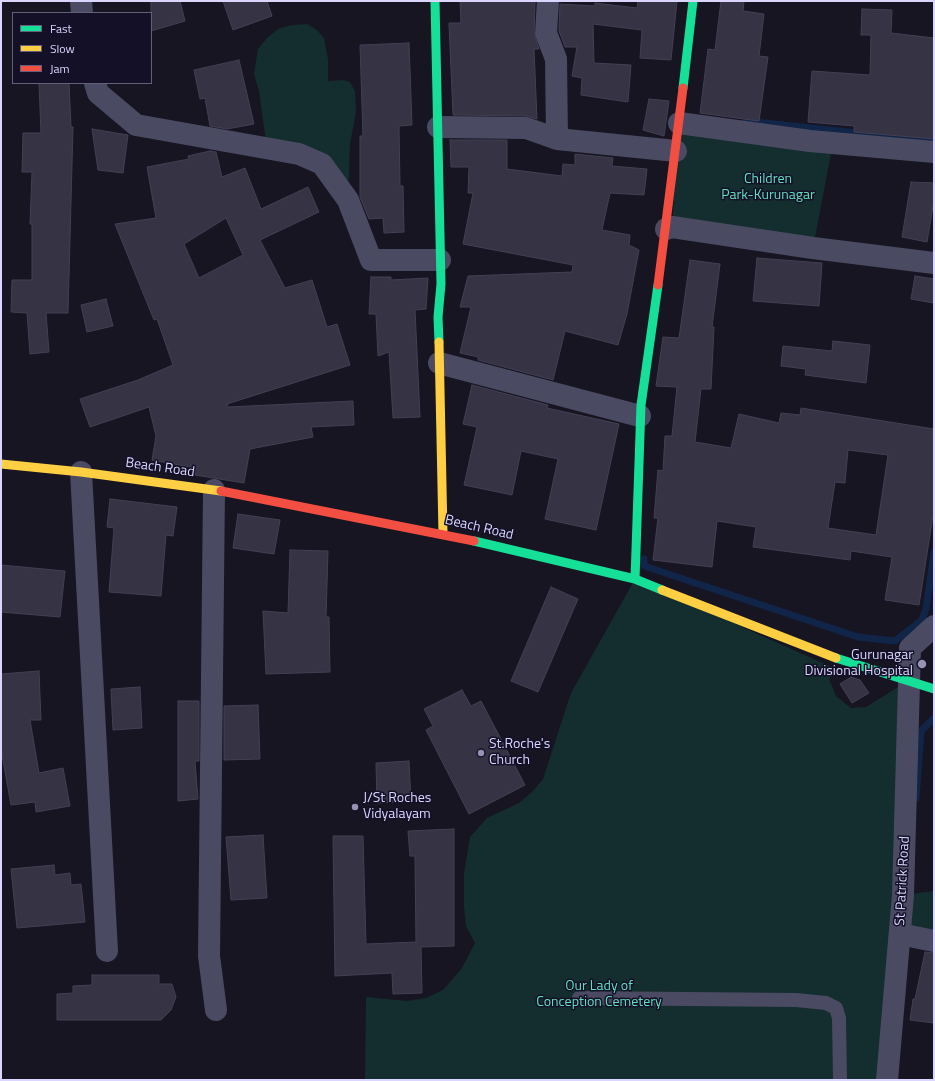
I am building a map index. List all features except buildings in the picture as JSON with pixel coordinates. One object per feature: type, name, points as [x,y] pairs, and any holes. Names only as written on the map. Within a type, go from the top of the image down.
[{"type":"street","points":[[81,1],[82,12]]},
{"type":"street","points":[[435,1],[441,284],[438,317],[438,363],[443,534]]},
{"type":"street","points":[[548,1],[546,33],[556,58],[557,139]]},
{"type":"street","points":[[635,579],[640,416],[666,229],[693,1]]},
{"type":"street","points":[[95,84],[98,92],[136,125],[299,154],[322,164],[348,200],[371,260],[440,260]]},
{"type":"street","points":[[679,123],[810,141],[934,152]]},
{"type":"street","points":[[438,126],[526,128],[557,139],[676,150]]},
{"type":"street","points":[[666,229],[672,227],[812,248],[934,263]]},
{"type":"street","points":[[438,363],[640,416]]},
{"type":"street","name":"Beach Road","points":[[1,464],[81,472],[214,490],[443,534],[635,579],[852,664],[934,689]]},
{"type":"street","points":[[81,472],[107,951]]},
{"type":"street","points":[[214,490],[208,956],[216,1010]]},
{"type":"street","name":"St Patrick Road","points":[[887,1080],[900,934],[906,814],[908,680],[910,648],[934,626]]},
{"type":"street","points":[[900,934],[934,941]]},
{"type":"lane","points":[[579,998],[796,1000],[826,1004],[836,1008],[839,1018],[840,1080]]},
{"type":"green space","points":[[307,24],[317,30],[324,38],[328,59],[328,81],[343,80],[350,82],[355,91],[356,112],[350,144],[348,200],[322,164],[267,149],[259,91],[254,74],[258,49],[267,38],[278,29],[292,25]]},
{"type":"green space","name":"Children Park-Kurunagar","points":[[679,123],[833,143],[813,248],[672,227]]},
{"type":"green space","name":"Our Lady of Conception Cemetery","points":[[635,579],[836,669],[829,679],[836,696],[851,708],[866,707],[908,681],[903,895],[934,891],[934,941],[900,934],[887,1080],[365,1080],[366,997],[407,1001],[426,998],[443,990],[462,968],[475,943],[466,926],[464,907],[464,873],[470,837],[487,818],[519,803],[533,791],[543,779],[571,693]]},
{"type":"waterway","points":[[746,121],[931,141]]},
{"type":"waterway","points":[[644,559],[644,566],[858,637],[895,641],[922,620],[926,609],[934,552]]},
{"type":"waterway","points":[[916,798],[921,731],[934,718]]},
{"type":"traffic: fast","points":[[435,1],[441,284],[438,317],[439,342]]},
{"type":"traffic: fast","points":[[683,88],[693,1]]},
{"type":"traffic: fast","points":[[635,579],[641,405],[658,285]]},
{"type":"traffic: fast","points":[[474,541],[635,579],[662,590]]},
{"type":"traffic: fast","points":[[836,658],[934,689]]},
{"type":"traffic: slow","points":[[439,342],[443,534]]},
{"type":"traffic: slow","points":[[1,464],[81,472],[221,491]]},
{"type":"traffic: slow","points":[[662,590],[836,658]]},
{"type":"traffic: jam","points":[[658,285],[683,88]]},
{"type":"traffic: jam","points":[[221,491],[474,541]]},
{"type":"place","name":"Gurunagar Divisional Hospital","points":[[922,664]]},
{"type":"place","name":"St.Roche's Church","points":[[481,753]]},
{"type":"place","name":"J/St Roches Vidyalayam","points":[[355,807]]}]
